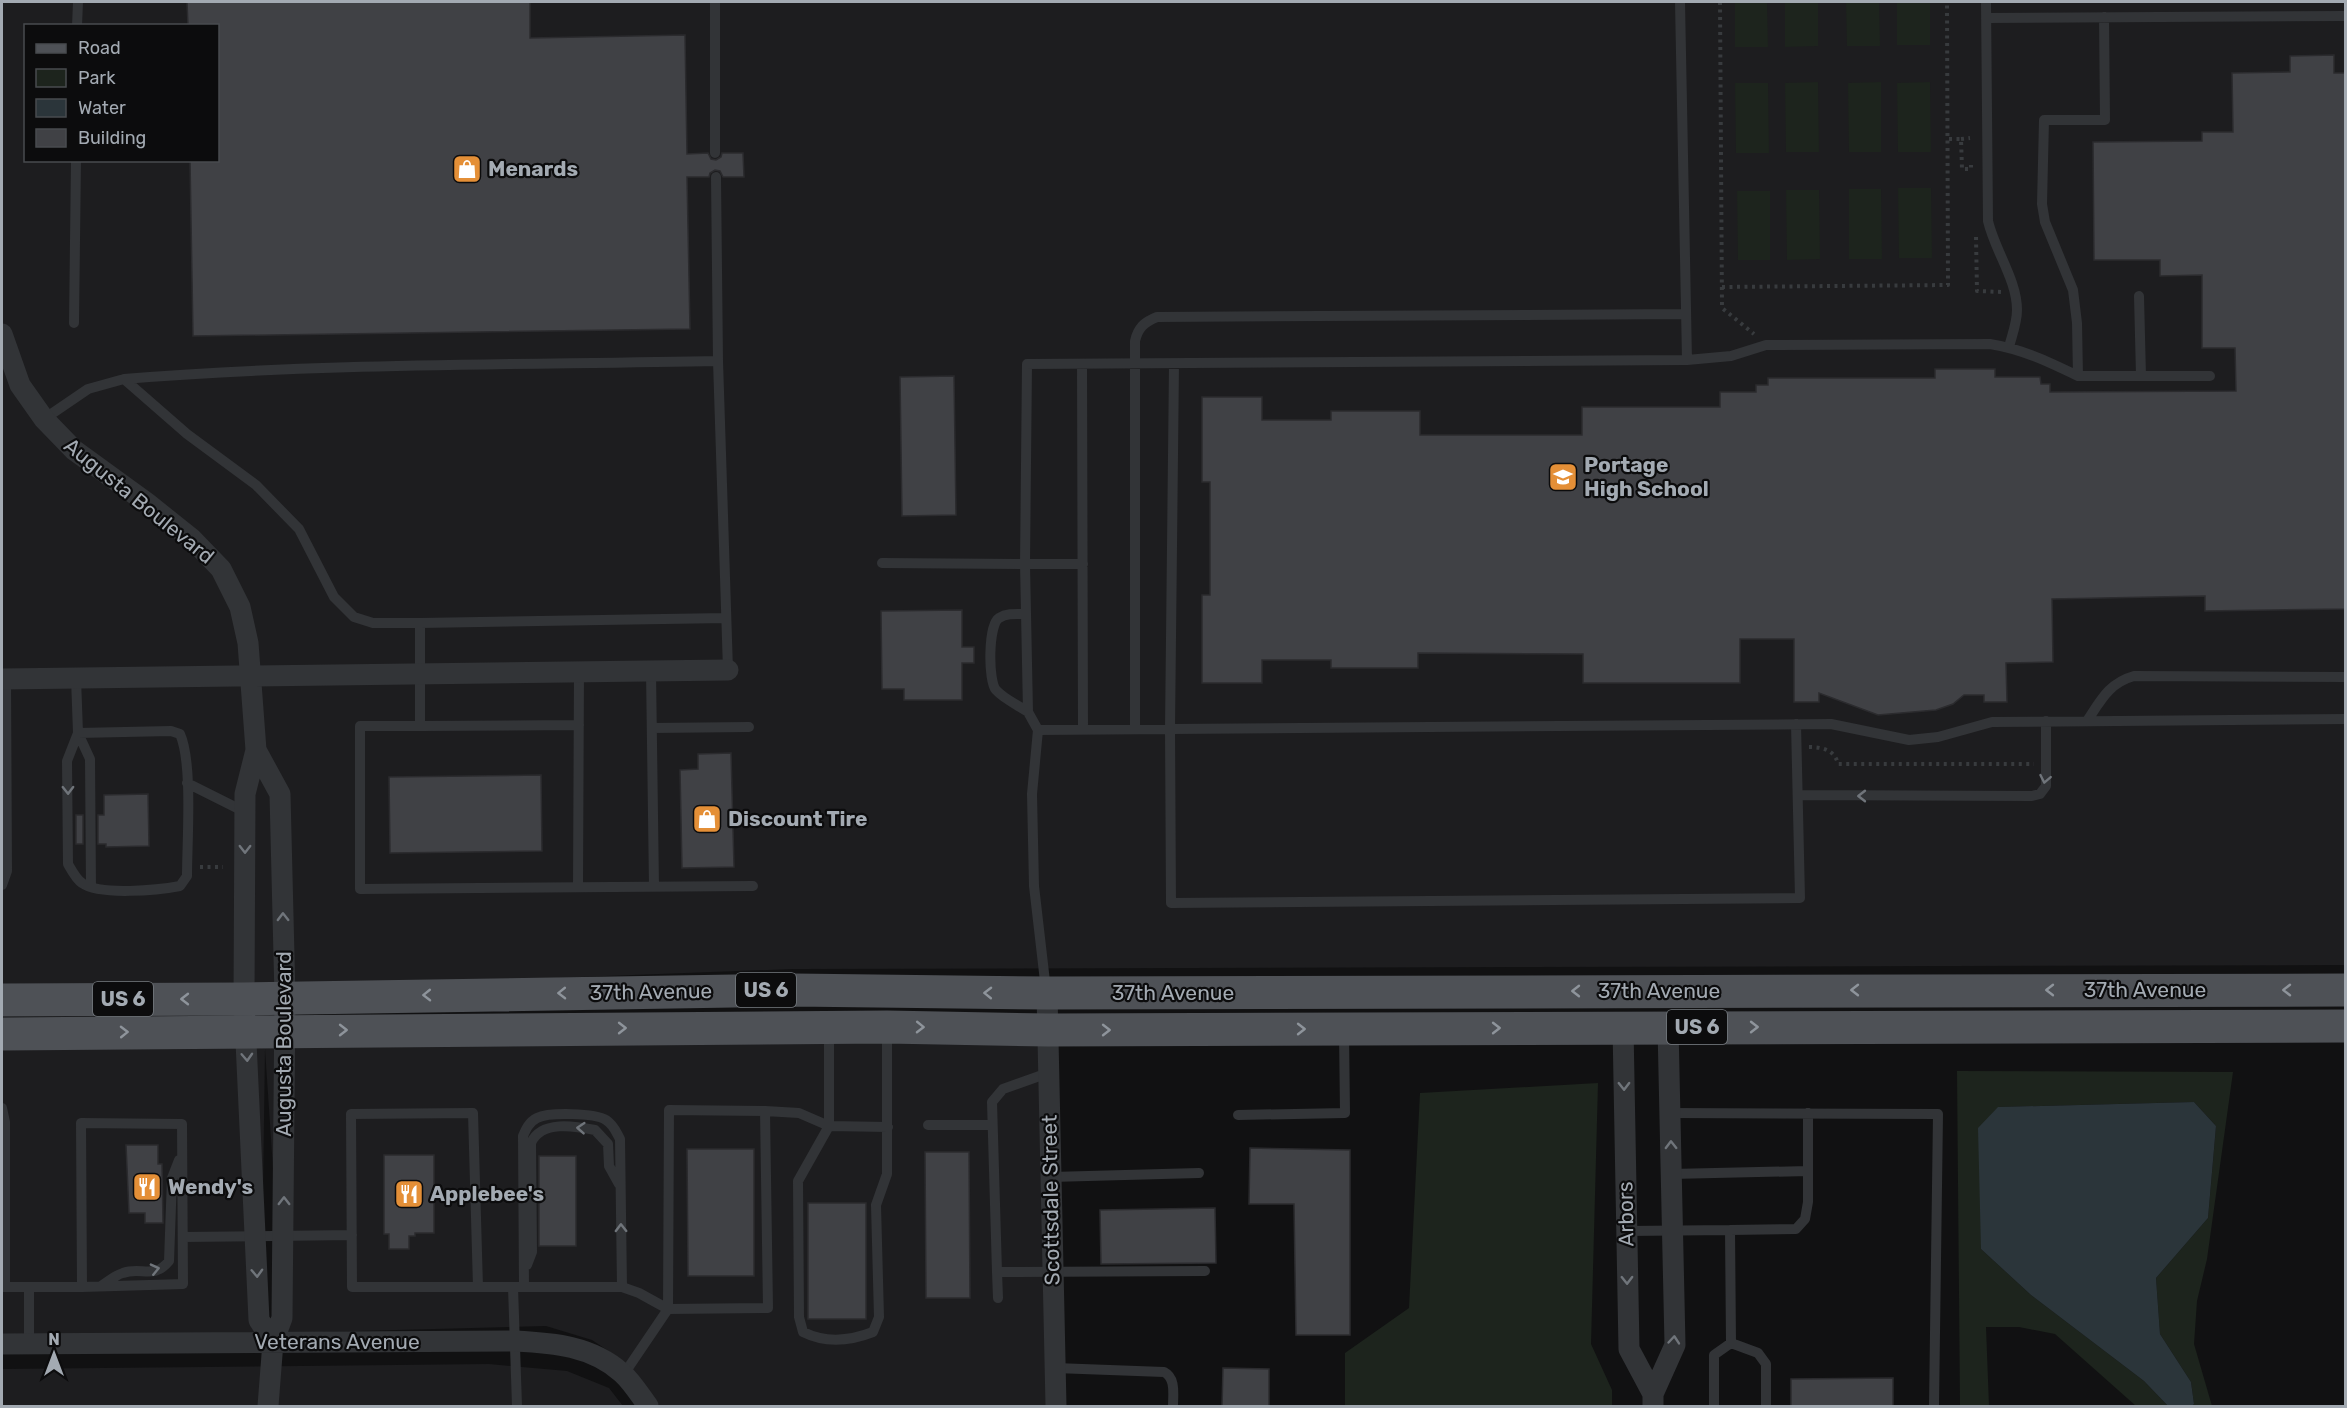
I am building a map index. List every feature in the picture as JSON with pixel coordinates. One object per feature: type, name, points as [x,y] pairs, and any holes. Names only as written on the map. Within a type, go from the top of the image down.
[{"type":"main road","name":"37th Avenue","points":[[2,1000],[244,999],[794,990],[1047,993],[2346,990]]},
{"type":"main road","name":"37th Avenue","points":[[2,1034],[830,1027],[1048,1030],[2346,1026]]},
{"type":"street","name":"Augusta Boulevard","points":[[2,334],[21,385],[44,419],[74,450],[192,539],[221,569],[240,607],[248,643],[256,750],[245,795],[245,1031],[259,1320],[273,1342]]},
{"type":"street","points":[[4,679],[728,670]]},
{"type":"street","name":"Augusta Boulevard","points":[[256,750],[280,794],[285,997],[282,1318],[273,1342],[268,1407]]},
{"type":"street","name":"Scottsdale Street","points":[[1047,993],[1056,1407]]},
{"type":"street","name":"Arbors","points":[[1623,1027],[1629,1349],[1653,1400]]},
{"type":"street","name":"Arbors","points":[[1653,1400],[1675,1345],[1668,1027]]},
{"type":"street","name":"Veterans Avenue","points":[[2,1344],[548,1342],[580,1349],[603,1359],[624,1374],[648,1407]]},
{"type":"lane","points":[[77,24],[78,2]]},
{"type":"lane","points":[[715,2],[715,153]]},
{"type":"lane","points":[[1680,2],[1687,360]]},
{"type":"lane","points":[[1986,2],[1988,221],[2016,298],[2016,322],[2009,347]]},
{"type":"lane","points":[[1986,18],[2346,16]]},
{"type":"lane","points":[[2078,375],[2078,323],[2073,290],[2045,222],[2042,204],[2044,120],[2105,120],[2104,17]]},
{"type":"lane","points":[[74,323],[76,162]]},
{"type":"lane","points":[[716,177],[718,361],[728,670]]},
{"type":"lane","points":[[2139,296],[2141,376]]},
{"type":"lane","points":[[1135,729],[1135,364],[1137,332],[1144,322],[1156,317],[1686,314]]},
{"type":"lane","points":[[1028,712],[1025,564],[1027,364],[1687,360],[1731,356],[1766,345],[1990,344],[2009,347],[2036,356],[2078,375],[2210,376]]},
{"type":"lane","points":[[44,419],[88,389],[124,379],[201,373],[347,368],[718,361]]},
{"type":"lane","points":[[1082,364],[1083,729]]},
{"type":"lane","points":[[1173,364],[1171,903],[1800,898],[1796,724]]},
{"type":"lane","points":[[124,379],[187,434],[256,484],[299,529],[334,597],[354,617],[373,623],[726,618]]},
{"type":"lane","points":[[882,563],[1083,564]]},
{"type":"lane","points":[[1026,614],[1009,614],[997,619],[991,628],[992,680],[996,690],[1028,712],[1038,730],[1032,795],[1034,886],[1047,993]]},
{"type":"lane","points":[[420,623],[420,726]]},
{"type":"lane","points":[[651,671],[654,887]]},
{"type":"lane","points":[[578,887],[579,672]]},
{"type":"lane","points":[[2087,721],[2107,692],[2121,680],[2134,676],[2346,677]]},
{"type":"lane","points":[[76,678],[78,733],[90,759],[91,887]]},
{"type":"lane","points":[[2,885],[7,871],[4,679]]},
{"type":"lane","points":[[1038,730],[1839,724],[1883,736],[1909,740],[1952,734],[1985,722],[2346,719]]},
{"type":"lane","points":[[1798,795],[2032,796],[2040,794],[2046,786],[2046,721]]},
{"type":"lane","points":[[579,725],[360,726],[360,889],[753,886]]},
{"type":"lane","points":[[652,728],[749,727]]},
{"type":"lane","points":[[171,731],[180,734],[184,743],[187,783],[187,876],[180,886],[153,891],[116,890],[91,887],[83,884],[75,876],[68,864],[67,761],[78,733],[171,731]]},
{"type":"lane","points":[[187,783],[245,812]]},
{"type":"lane","points":[[830,1027],[829,1126],[798,1181],[799,1317],[803,1332],[816,1339],[843,1340],[859,1338],[873,1332],[879,1317],[876,1205],[887,1174],[887,1027]]},
{"type":"lane","points":[[1238,1115],[1345,1113],[1344,1028]]},
{"type":"lane","points":[[998,1298],[992,1102],[1003,1089],[1048,1072]]},
{"type":"lane","points":[[2,1108],[5,1122],[3,1287],[29,1287],[82,1287],[101,1287],[183,1284],[182,1124],[81,1123],[82,1287]]},
{"type":"lane","points":[[624,1374],[668,1309],[669,1110],[799,1113],[829,1126],[888,1127]]},
{"type":"lane","points":[[478,1287],[473,1113],[351,1114],[352,1287],[478,1287],[519,1287],[622,1287],[639,1293],[668,1309],[768,1308],[765,1111]]},
{"type":"lane","points":[[1670,1113],[1938,1114],[1934,1407]]},
{"type":"lane","points":[[1627,1231],[1796,1229],[1805,1219],[1808,1203],[1808,1113]]},
{"type":"lane","points":[[517,1407],[515,1341],[519,1287],[524,1272],[523,1136],[527,1126],[535,1119],[546,1115],[594,1115],[605,1119],[614,1127],[620,1139],[622,1287]]},
{"type":"lane","points":[[928,1125],[992,1125]]},
{"type":"lane","points":[[101,1287],[124,1272],[155,1272],[164,1268],[170,1261],[172,1178],[182,1151]]},
{"type":"lane","points":[[1671,1174],[1808,1171]]},
{"type":"lane","points":[[1051,1177],[1129,1173],[1199,1173]]},
{"type":"lane","points":[[1730,1230],[1731,1343]]},
{"type":"lane","points":[[183,1237],[352,1235]]},
{"type":"lane","points":[[997,1272],[1205,1271]]},
{"type":"lane","points":[[29,1287],[29,1344]]},
{"type":"lane","points":[[1714,1407],[1714,1355],[1731,1343]]},
{"type":"lane","points":[[1731,1343],[1758,1353],[1766,1364],[1766,1407]]},
{"type":"lane","points":[[1055,1368],[1164,1372],[1170,1375],[1172,1380],[1173,1407]]},
{"type":"path","points":[[1720,2],[1722,308],[1766,345]]},
{"type":"path","points":[[1722,287],[1948,285],[1947,2]]},
{"type":"path","points":[[1961,139],[1970,138]]},
{"type":"path","points":[[1797,746],[1820,747],[1831,751],[1837,758],[1838,764],[2047,764]]},
{"type":"path","points":[[187,868],[223,867]]},
{"type":"shaded area","name":"Portage High School","points":[[2,2],[2345,2],[2345,965],[793,969],[232,990],[2,991]]},
{"type":"shaded area","points":[[1042,1035],[1047,1406],[657,1406],[625,1362],[592,1340],[546,1326],[284,1333],[265,1049],[261,1336],[2,1337],[2,1042]]},
{"type":"shaded area","points":[[489,1364],[567,1371],[609,1388],[623,1406],[2,1406],[2,1369]]},
{"type":"green space","points":[[1735,2],[1767,2],[1768,47],[1735,47]]},
{"type":"green space","points":[[1785,2],[1818,2],[1818,46],[1785,47]]},
{"type":"green space","points":[[1846,2],[1879,2],[1880,46],[1847,46]]},
{"type":"green space","points":[[1897,2],[1930,2],[1930,45],[1897,45]]},
{"type":"green space","points":[[1818,82],[1819,152],[1786,152],[1785,83]]},
{"type":"green space","points":[[1881,82],[1881,152],[1849,152],[1848,83]]},
{"type":"green space","points":[[1930,82],[1931,152],[1898,152],[1897,83]]},
{"type":"green space","points":[[1735,83],[1768,83],[1769,153],[1736,153]]},
{"type":"green space","points":[[1898,188],[1931,188],[1932,258],[1899,258]]},
{"type":"green space","points":[[1849,189],[1881,189],[1882,259],[1849,259]]},
{"type":"green space","points":[[1786,190],[1819,190],[1820,259],[1787,260]]},
{"type":"green space","points":[[1737,191],[1770,191],[1770,260],[1738,260]]},
{"type":"green space","points":[[1957,1071],[2233,1072],[2207,1259],[2197,1301],[2194,1344],[2212,1406],[2192,1406],[2194,1404],[2191,1382],[2160,1334],[2156,1278],[2208,1218],[2216,1126],[2194,1102],[1999,1107],[1981,1249],[2031,1295],[2144,1381],[2168,1406],[2136,1406],[2055,1334],[2019,1327],[1986,1327],[1989,1406],[1960,1406]]},
{"type":"green space","points":[[1598,1083],[1591,1344],[1612,1390],[1612,1406],[1345,1406],[1345,1353],[1409,1308],[1420,1093]]},
{"type":"water","points":[[2194,1102],[2216,1126],[2208,1218],[2156,1278],[2160,1334],[2191,1382],[2194,1404],[2192,1406],[2168,1406],[2144,1381],[2031,1295],[1981,1249],[1978,1128],[1998,1107]]},
{"type":"building","name":"Menards","points":[[187,2],[530,2],[530,38],[685,35],[687,154],[708,153],[711,159],[716,160],[721,157],[722,153],[743,153],[744,177],[723,177],[720,171],[715,170],[710,173],[709,177],[687,177],[690,329],[193,336],[190,162],[219,162],[219,24],[188,24]]},
{"type":"building","name":"Portage High School","points":[[2334,55],[2334,73],[2346,73],[2346,609],[2205,611],[2205,596],[2052,599],[2053,662],[2006,663],[2007,702],[1984,702],[1984,695],[1964,695],[1953,704],[1936,710],[1878,715],[1819,693],[1819,702],[1794,702],[1794,639],[1740,639],[1740,683],[1583,683],[1583,654],[1418,653],[1418,668],[1331,668],[1331,660],[1262,660],[1262,683],[1202,683],[1202,595],[1210,595],[1210,482],[1202,482],[1202,397],[1262,397],[1262,420],[1331,420],[1331,411],[1420,411],[1420,435],[1582,435],[1582,407],[1720,407],[1720,392],[1756,392],[1756,385],[1768,385],[1768,378],[1935,378],[1935,369],[1995,369],[1995,377],[2040,377],[2041,384],[2050,384],[2050,392],[2236,391],[2235,348],[2202,348],[2202,275],[2160,276],[2160,260],[2094,260],[2093,142],[2202,141],[2202,132],[2233,132],[2232,73],[2290,72],[2290,56]]},
{"type":"building","points":[[954,376],[956,515],[902,516],[900,377]]},
{"type":"building","points":[[962,610],[962,647],[974,647],[974,663],[962,663],[962,700],[904,700],[904,689],[882,689],[881,611]]},
{"type":"building","name":"Discount Tire","points":[[731,753],[734,867],[682,868],[680,770],[698,769],[698,754]]},
{"type":"building","points":[[541,775],[542,851],[390,853],[389,777]]},
{"type":"building","points":[[148,794],[149,846],[106,847],[106,844],[98,844],[98,815],[104,815],[104,795]]},
{"type":"building","points":[[76,815],[83,815],[83,844],[76,844]]},
{"type":"building","name":"Wendy's","points":[[126,1145],[158,1145],[158,1164],[162,1164],[163,1223],[145,1223],[145,1213],[129,1213]]},
{"type":"building","points":[[1250,1148],[1350,1150],[1350,1335],[1296,1335],[1294,1204],[1249,1204]]},
{"type":"building","points":[[687,1149],[754,1149],[754,1276],[688,1276]]},
{"type":"building","points":[[925,1152],[969,1152],[970,1298],[926,1298]]},
{"type":"building","name":"Applebee's","points":[[384,1155],[434,1155],[434,1233],[415,1233],[415,1236],[409,1236],[409,1249],[389,1249],[389,1234],[384,1234]]},
{"type":"building","points":[[539,1156],[576,1156],[576,1246],[539,1246]]},
{"type":"building","points":[[808,1203],[866,1203],[866,1319],[808,1319]]},
{"type":"building","points":[[1215,1208],[1216,1263],[1101,1264],[1100,1210]]},
{"type":"building","points":[[1223,1368],[1269,1369],[1269,1407],[1222,1407]]},
{"type":"building","points":[[1893,1378],[1893,1407],[1791,1407],[1791,1379]]},
{"type":"place","name":"Menards","points":[[467,169]]},
{"type":"place","name":"Portage High School","points":[[1563,477]]},
{"type":"place","name":"Discount Tire","points":[[707,819]]},
{"type":"place","name":"Wendy's","points":[[147,1187]]},
{"type":"place","name":"Applebee's","points":[[409,1194]]}]
